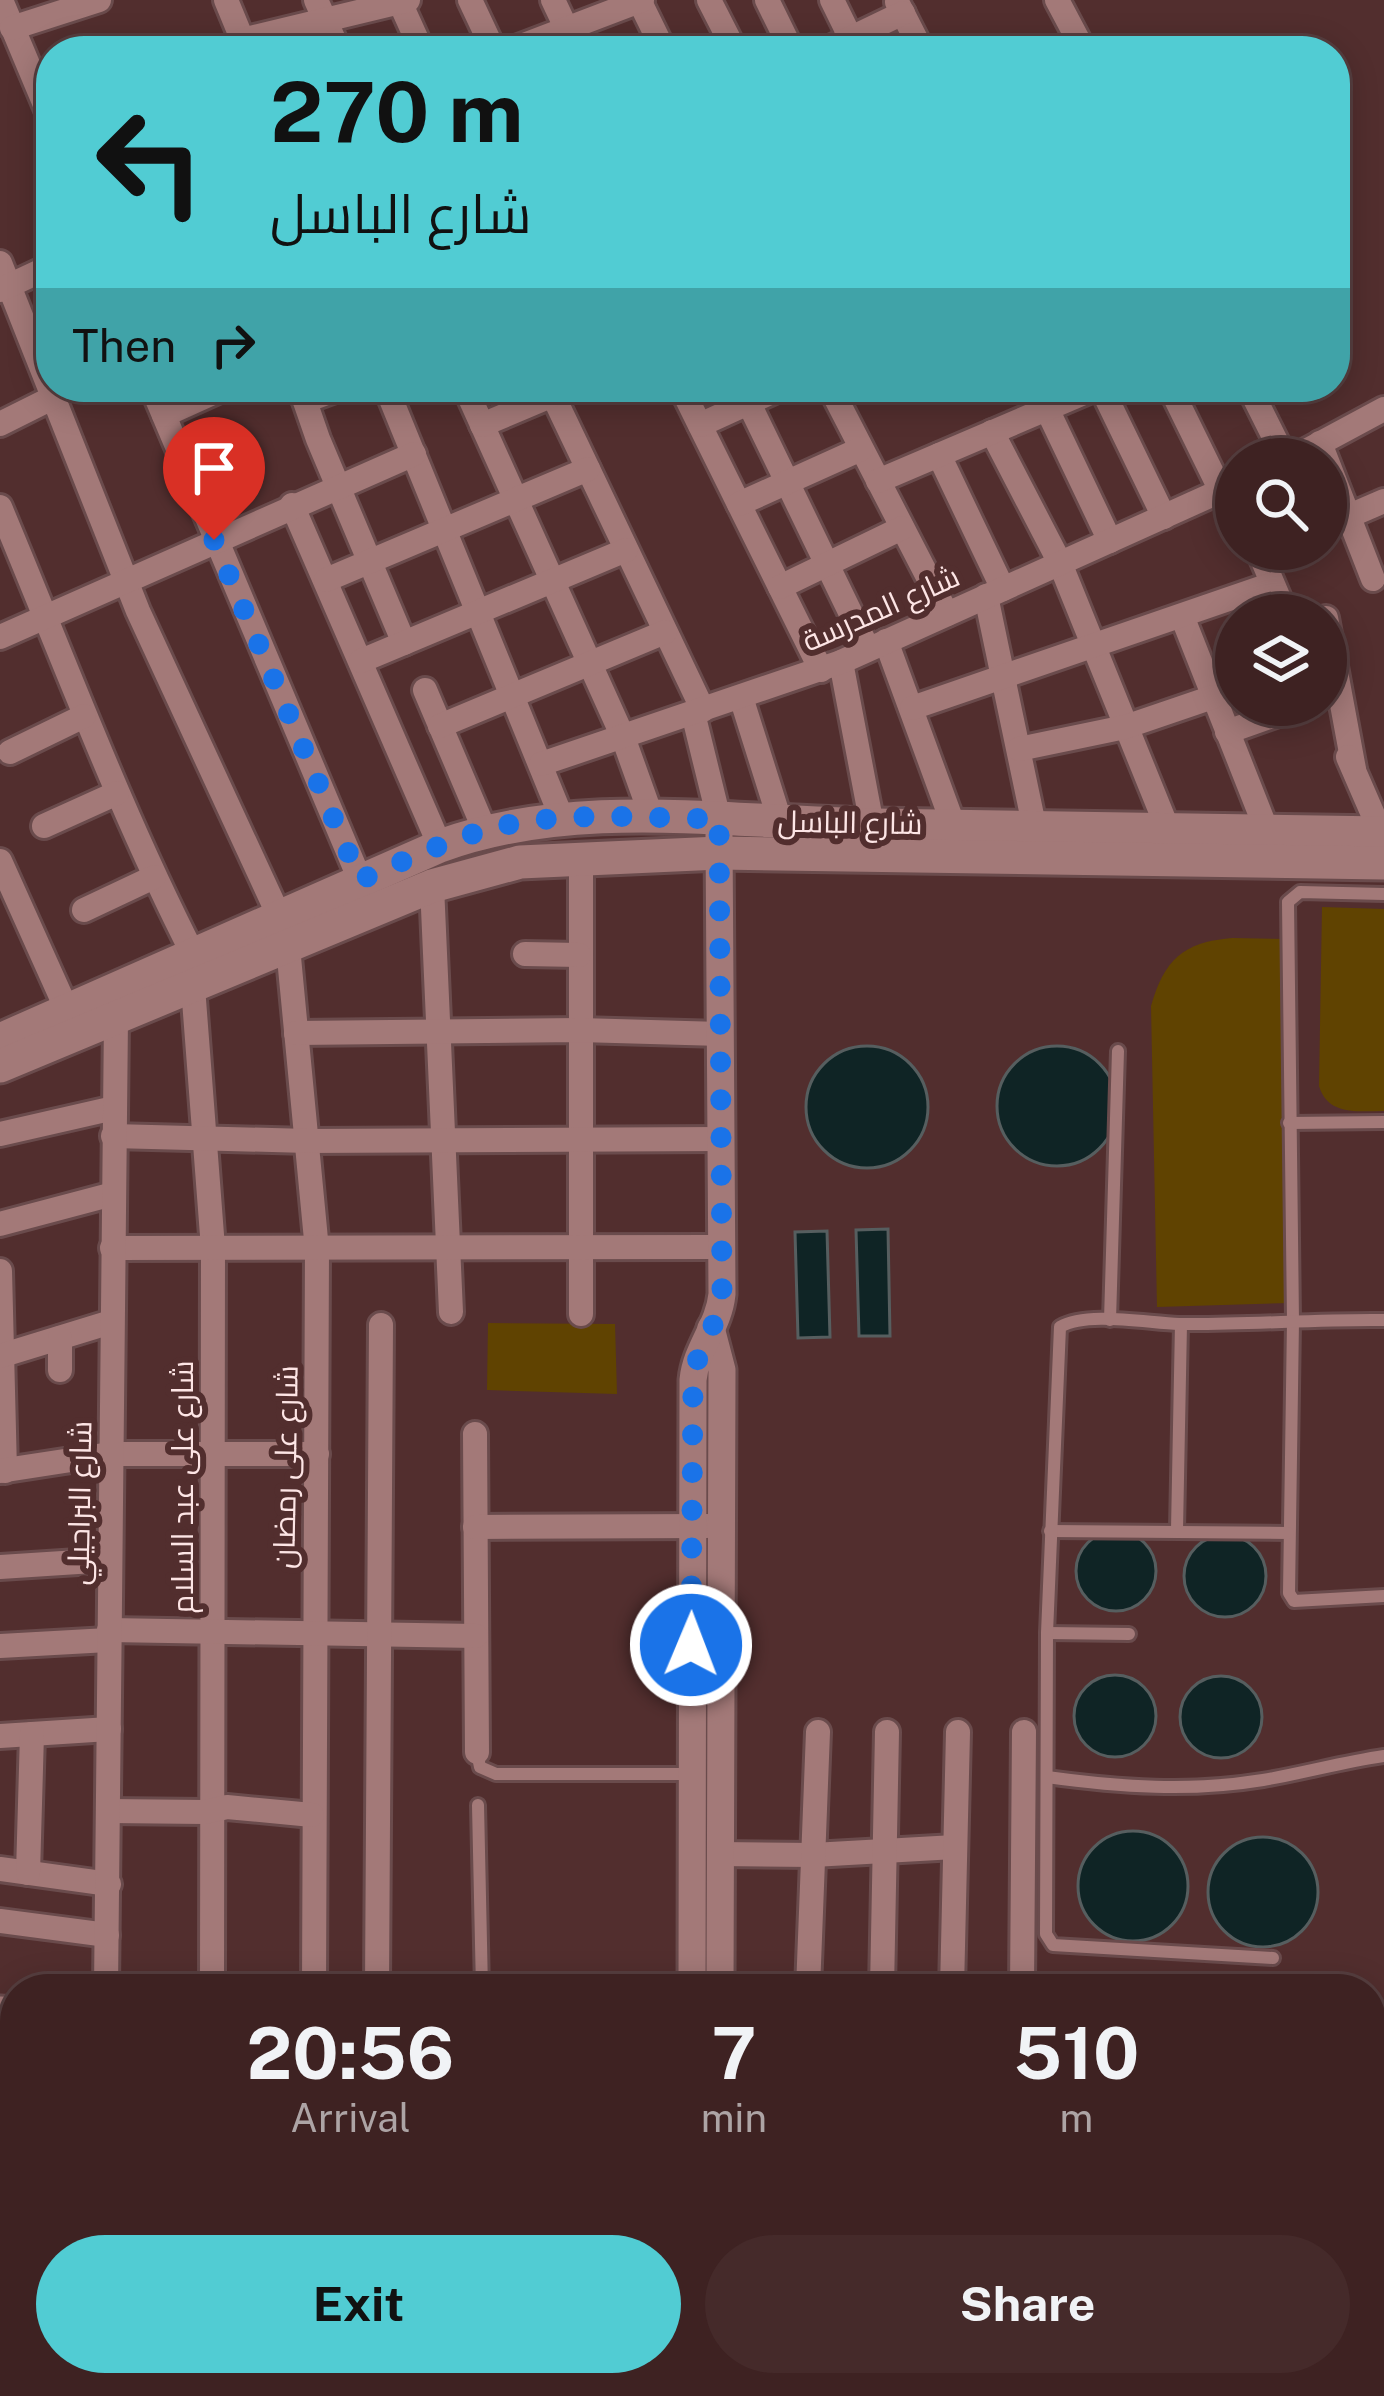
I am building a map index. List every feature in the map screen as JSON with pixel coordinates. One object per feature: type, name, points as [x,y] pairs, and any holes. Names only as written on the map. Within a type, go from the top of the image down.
[{"type":"main road","name":"شارع الباسل","points":[[284,932],[360,880],[440,846],[485,830],[563,820],[1034,825],[1159,838],[1383,843]]},
{"type":"main road","name":"شارع الباسل","points":[[0,1066],[111,1005],[284,932],[505,865],[581,857],[1267,831],[1383,843]]},
{"type":"main road","name":"شارع الباسل","points":[[0,1040],[67,1010],[111,1005]]},
{"type":"street","points":[[1,0],[36,84]]},
{"type":"street","points":[[12,28],[100,0]]},
{"type":"street","points":[[226,0],[241,36]]},
{"type":"street","points":[[470,0],[487,36]]},
{"type":"street","points":[[553,0],[570,36]]},
{"type":"street","points":[[579,36],[640,0],[657,36]]},
{"type":"street","points":[[709,0],[727,36]]},
{"type":"street","points":[[767,0],[785,36]]},
{"type":"street","points":[[832,0],[850,36]]},
{"type":"street","points":[[1057,0],[1076,36]]},
{"type":"street","points":[[264,36],[320,10],[402,1],[416,36]]},
{"type":"street","points":[[865,36],[899,7],[914,36]]},
{"type":"street","points":[[3,279],[36,270]]},
{"type":"street","name":"شارع على رمضان","points":[[3,279],[36,355]]},
{"type":"street","points":[[0,424],[44,402]]},
{"type":"street","name":"شارع على رمضان","points":[[56,402],[126,580],[284,932],[317,1250],[314,1974]]},
{"type":"street","points":[[158,402],[360,880]]},
{"type":"street","points":[[164,415],[193,402]]},
{"type":"street","points":[[306,402],[404,643]]},
{"type":"street","points":[[392,402],[563,820]]},
{"type":"street","points":[[472,402],[623,737],[652,818]]},
{"type":"street","points":[[482,425],[529,402]]},
{"type":"street","points":[[556,402],[698,711],[719,819],[722,1302],[698,1353],[693,1380],[706,1526],[719,1974]]},
{"type":"street","points":[[688,402],[780,587],[831,666],[872,825]]},
{"type":"street","points":[[700,425],[734,402]]},
{"type":"street","points":[[747,402],[826,565],[912,708],[953,824]]},
{"type":"street","points":[[838,402],[946,614]]},
{"type":"street","points":[[878,482],[1064,402]]},
{"type":"street","points":[[1107,402],[1164,517]]},
{"type":"street","points":[[1179,402],[1215,460]]},
{"type":"street","points":[[1257,402],[1277,438]]},
{"type":"street","points":[[1047,409],[1109,541]]},
{"type":"street","points":[[1329,438],[1384,409]]},
{"type":"street","points":[[992,432],[1060,563],[1125,727],[1159,838]]},
{"type":"street","points":[[739,504],[861,449]]},
{"type":"street","points":[[0,637],[414,454]]},
{"type":"street","points":[[939,455],[995,592],[1004,677],[1034,825]]},
{"type":"street","points":[[326,580],[588,469]]},
{"type":"street","name":"شارع المدرسة","points":[[541,764],[831,666],[1215,495]]},
{"type":"street","points":[[1347,517],[1384,501]]},
{"type":"street","points":[[292,505],[440,846]]},
{"type":"street","points":[[0,507],[8,550],[44,617],[193,970]]},
{"type":"street","points":[[780,587],[902,528]]},
{"type":"street","points":[[1347,538],[1372,579]]},
{"type":"street","points":[[361,661],[626,550]]},
{"type":"street","points":[[1268,570],[1277,594]]},
{"type":"street","points":[[912,708],[1272,584]]},
{"type":"street","points":[[1182,616],[1267,831]]},
{"type":"street","points":[[440,726],[665,632]]},
{"type":"street","points":[[425,690],[485,830]]},
{"type":"street","points":[[1019,749],[1125,727],[1214,697]]},
{"type":"street","points":[[741,698],[780,821]]},
{"type":"street","points":[[10,752],[84,716]]},
{"type":"street","points":[[1227,732],[1244,726]]},
{"type":"street","points":[[1335,726],[1383,843]]},
{"type":"street","points":[[1346,726],[1354,769]]},
{"type":"street","points":[[44,826],[117,793]]},
{"type":"street","points":[[581,857],[581,1314]]},
{"type":"street","points":[[0,861],[67,1010]]},
{"type":"street","points":[[84,910],[154,877]]},
{"type":"street","points":[[432,886],[451,1312]]},
{"type":"street","points":[[525,954],[579,955]]},
{"type":"street","name":"شارع على عبد السلام","points":[[193,970],[213,1248],[212,1974]]},
{"type":"street","name":"شارع البراجيلي","points":[[106,1974],[111,1005]]},
{"type":"street","points":[[296,1033],[580,1030],[721,1034]]},
{"type":"street","points":[[0,1133],[114,1108]]},
{"type":"street","points":[[113,1136],[308,1142],[721,1139]]},
{"type":"street","points":[[0,1224],[113,1194]]},
{"type":"street","points":[[112,1248],[721,1247]]},
{"type":"street","points":[[0,1271],[3,1471],[110,1454],[317,1454]]},
{"type":"street","points":[[1,1355],[112,1322]]},
{"type":"street","points":[[377,1974],[381,1325]]},
{"type":"street","points":[[60,1338],[60,1370]]},
{"type":"street","points":[[475,1434],[477,1752]]},
{"type":"street","points":[[475,1527],[706,1526]]},
{"type":"street","points":[[692,1974],[693,1774],[706,1526]]},
{"type":"street","points":[[0,1567],[109,1560]]},
{"type":"street","points":[[0,1646],[213,1631],[476,1636]]},
{"type":"street","points":[[0,1736],[109,1729]]},
{"type":"street","points":[[809,1974],[818,1732]]},
{"type":"street","points":[[881,1974],[887,1732]]},
{"type":"street","points":[[952,1974],[958,1732]]},
{"type":"street","points":[[1022,1974],[1024,1732]]},
{"type":"street","points":[[28,1873],[32,1734]]},
{"type":"street","points":[[109,1810],[214,1811],[227,1807],[312,1815]]},
{"type":"street","points":[[718,1854],[813,1855],[956,1847]]},
{"type":"street","points":[[0,1869],[109,1884]]},
{"type":"street","points":[[0,1921],[107,1935]]},
{"type":"lane","points":[[1384,894],[1300,892],[1288,902],[1289,1593],[1294,1601],[1384,1597]]},
{"type":"lane","points":[[1110,1320],[1118,1051]]},
{"type":"lane","points":[[1288,1123],[1384,1122]]},
{"type":"lane","points":[[1273,1958],[1053,1946],[1046,1934],[1047,1633],[1060,1327],[1067,1322],[1110,1320],[1181,1324],[1384,1320]]},
{"type":"lane","points":[[1178,1530],[1181,1324]]},
{"type":"lane","points":[[1050,1531],[1288,1533]]},
{"type":"lane","points":[[1047,1633],[1129,1634]]},
{"type":"lane","points":[[477,1752],[481,1767],[496,1774],[693,1774]]},
{"type":"lane","points":[[1047,1777],[1118,1787],[1205,1786],[1384,1756]]},
{"type":"lane","points":[[478,1805],[482,1974]]},
{"type":"shaded area","points":[[1322,907],[1384,909],[1384,1111],[1337,1107],[1319,1086]]},
{"type":"shaded area","points":[[1232,938],[1290,939],[1289,1303],[1157,1307],[1151,1006],[1162,977],[1178,956],[1200,944]]},
{"type":"shaded area","points":[[488,1323],[615,1324],[617,1394],[487,1390]]},
{"type":"water","points":[[867,1046],[890,1051],[910,1064],[923,1084],[928,1107],[923,1130],[910,1150],[890,1163],[867,1168],[844,1163],[824,1150],[811,1130],[806,1107],[811,1084],[824,1064],[844,1051]]},
{"type":"water","points":[[1057,1046],[1080,1050],[1100,1063],[1113,1083],[1117,1106],[1113,1129],[1100,1149],[1080,1162],[1057,1166],[1034,1162],[1014,1149],[1001,1129],[997,1106],[1001,1083],[1014,1063],[1034,1050]]},
{"type":"water","points":[[888,1229],[890,1336],[859,1336],[856,1230]]},
{"type":"water","points":[[827,1231],[830,1337],[798,1338],[795,1232]]},
{"type":"water","points":[[1116,1531],[1145,1542],[1156,1571],[1145,1600],[1116,1611],[1087,1600],[1076,1571],[1087,1542]]},
{"type":"water","points":[[1225,1535],[1254,1547],[1266,1576],[1254,1605],[1225,1617],[1196,1605],[1184,1576],[1196,1547]]},
{"type":"water","points":[[1115,1675],[1144,1687],[1156,1716],[1144,1745],[1115,1757],[1086,1745],[1074,1716],[1086,1687]]},
{"type":"water","points":[[1221,1676],[1250,1688],[1262,1717],[1250,1746],[1221,1758],[1192,1746],[1180,1717],[1192,1688]]},
{"type":"water","points":[[1133,1831],[1154,1835],[1172,1847],[1184,1865],[1188,1886],[1184,1907],[1172,1925],[1154,1937],[1133,1941],[1112,1937],[1094,1925],[1082,1907],[1078,1886],[1082,1865],[1094,1847],[1112,1835]]},
{"type":"water","points":[[1263,1837],[1284,1841],[1302,1853],[1314,1871],[1318,1892],[1314,1913],[1302,1931],[1284,1943],[1263,1947],[1242,1943],[1224,1931],[1212,1913],[1208,1892],[1212,1871],[1224,1853],[1242,1841]]},
{"type":"route","points":[[214,540],[360,880],[440,846],[504,826],[543,821],[719,819],[722,1294],[718,1316],[694,1366],[691,1645]]}]
